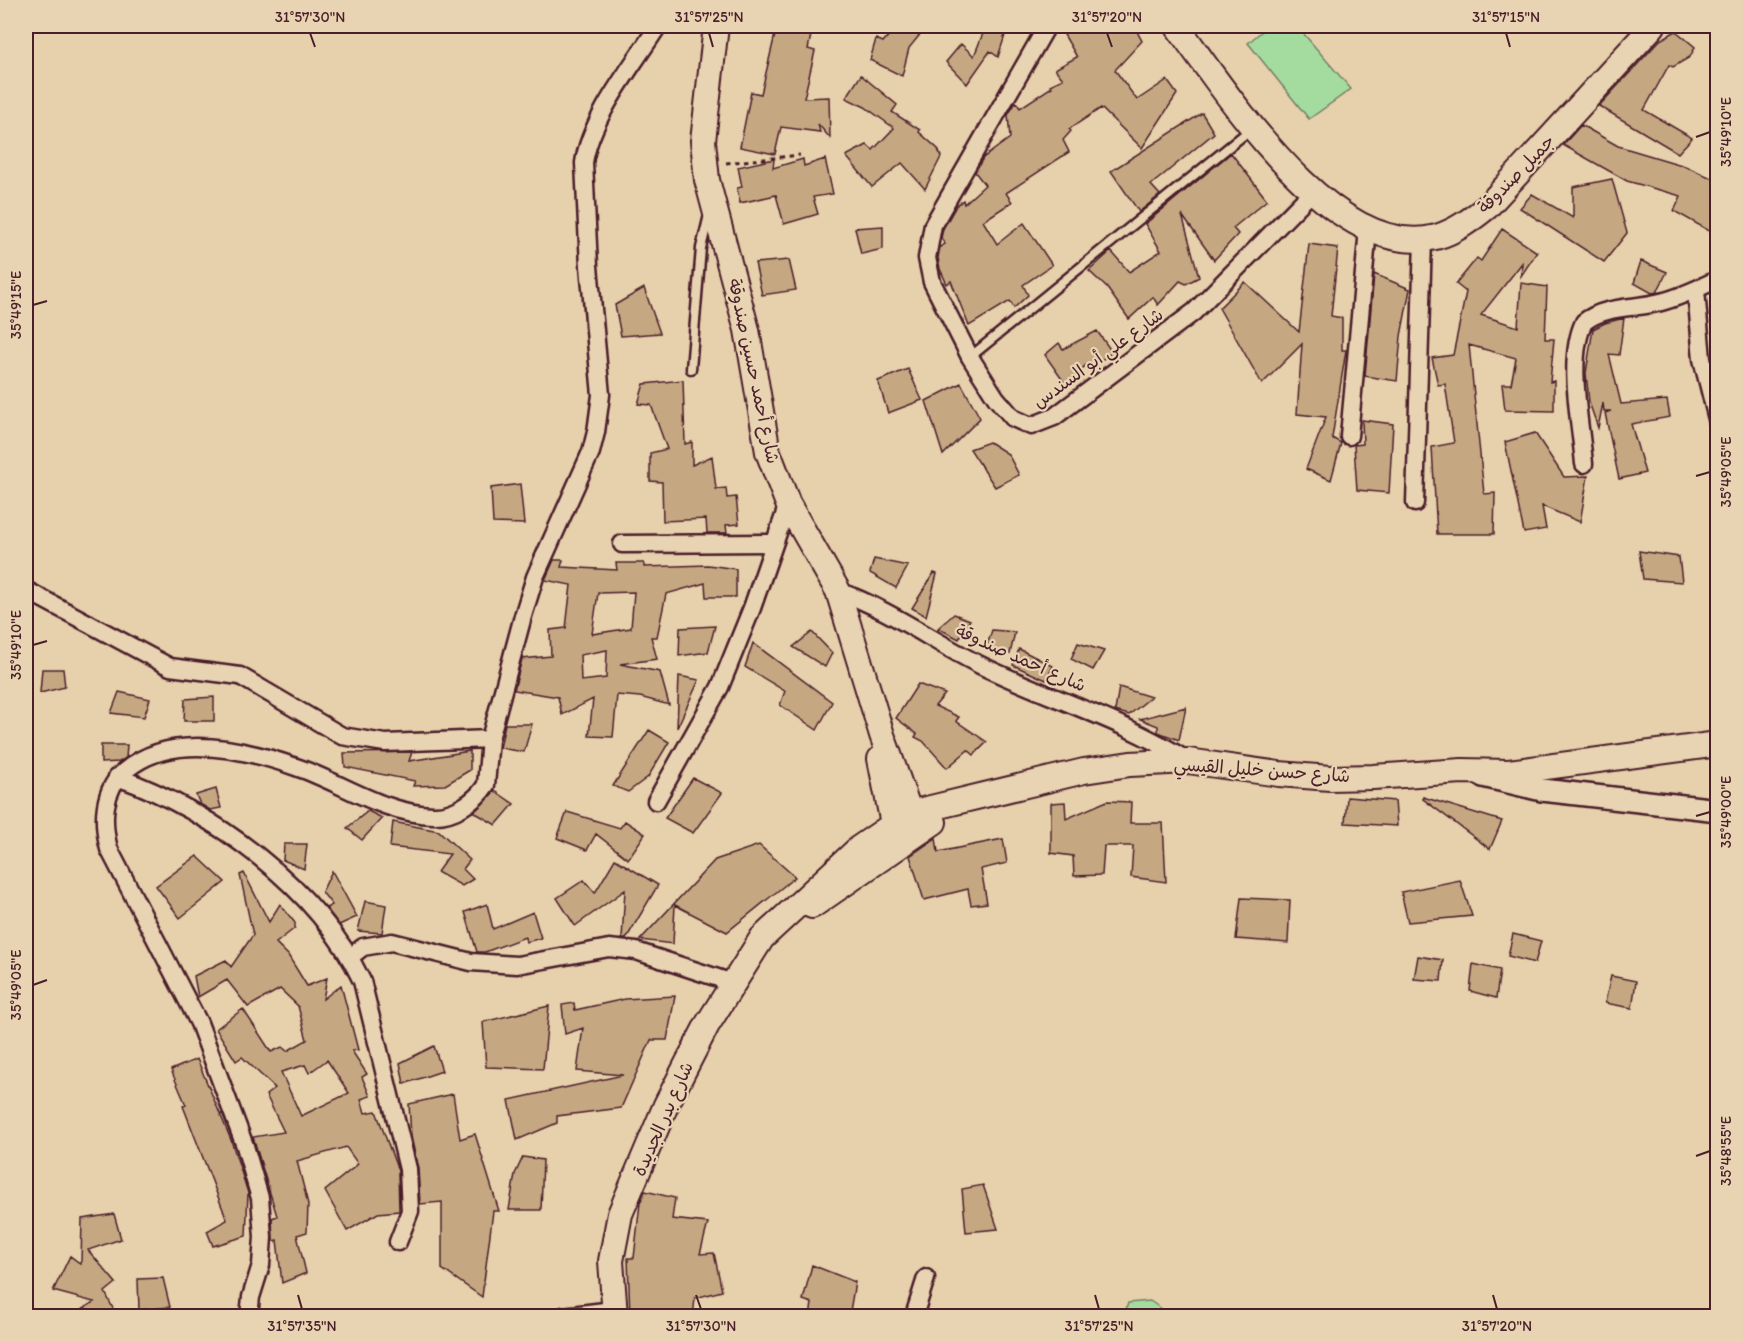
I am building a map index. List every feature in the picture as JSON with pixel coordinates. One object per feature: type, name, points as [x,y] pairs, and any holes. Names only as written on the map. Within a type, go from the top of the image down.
[{"type":"main road","name":"شارع أحمد حسين صندوقة","points":[[716,26],[705,117],[706,165],[712,206],[734,276],[747,330],[768,452],[788,504],[838,591],[882,735],[906,827]]},
{"type":"main road","name":"جميل صندوقة","points":[[1177,26],[1254,126],[1312,192],[1354,223],[1368,229],[1395,237],[1423,239],[1437,237],[1460,227],[1487,207],[1653,26]]},
{"type":"main road","name":"شارع حسن خليل القيسي","points":[[906,827],[959,803],[1084,771],[1188,761],[1241,771],[1330,778],[1462,771],[1509,772],[1561,767],[1718,744]]},
{"type":"main road","name":"شارع بدر الجديدة","points":[[614,1313],[611,1261],[620,1215],[666,1105],[694,1049],[733,983],[762,938],[844,886],[906,827]]},
{"type":"street","points":[[249,1317],[263,1253],[260,1198],[245,1146],[199,1023],[181,983],[109,849],[105,812],[108,797],[117,777],[144,757],[172,749],[231,751],[296,766],[391,807],[435,815],[464,806],[482,792],[486,785],[490,739],[535,577],[567,510],[591,452],[596,432],[601,395],[589,267],[584,163],[586,148],[597,123],[658,26]]},
{"type":"street","name":"شارع علي أبو السندس","points":[[1047,26],[933,225],[929,236],[927,258],[932,282],[970,357],[1013,418],[1031,426],[1054,417],[1194,312],[1312,192]]},
{"type":"street","points":[[1349,436],[1368,229]]},
{"type":"street","points":[[1415,503],[1423,239]]},
{"type":"street","points":[[1584,464],[1576,365],[1578,337],[1584,322],[1604,310],[1646,306],[1696,290],[1718,279]]},
{"type":"street","points":[[1696,290],[1702,359],[1718,423]]},
{"type":"street","points":[[656,801],[720,687],[752,608],[788,504]]},
{"type":"street","points":[[622,544],[774,543]]},
{"type":"street","points":[[26,590],[170,668],[240,676],[342,736],[385,743],[490,739]]},
{"type":"street","name":"شارع أحمد صندوقة","points":[[838,591],[890,613],[981,666],[1151,737],[1188,761]]},
{"type":"street","name":"شارع حسن خليل القيسي","points":[[1462,771],[1542,790],[1718,810]]},
{"type":"street","points":[[117,777],[159,794],[253,851],[308,902],[350,957],[362,981],[408,1169],[411,1211],[398,1242]]},
{"type":"street","points":[[350,957],[363,947],[392,942],[471,962],[526,965],[564,954],[609,948],[636,951],[733,983]]},
{"type":"street","points":[[914,1317],[926,1278]]},
{"type":"street","points":[[563,1317],[614,1313]]},
{"type":"lane","points":[[970,357],[1254,126]]},
{"type":"lane","points":[[691,369],[701,248],[712,206]]},
{"type":"path","points":[[706,165],[800,155]]},
{"type":"green space","points":[[1268,26],[1297,26],[1351,89],[1309,119],[1248,43]]},
{"type":"green space","points":[[1150,1301],[1172,1316],[1124,1316],[1128,1303]]},
{"type":"building","points":[[777,26],[813,26],[808,49],[815,51],[804,98],[829,97],[830,138],[818,124],[820,132],[781,127],[775,154],[740,147],[751,92],[761,94]]},
{"type":"building","points":[[897,26],[927,26],[909,48],[902,76],[870,60],[876,39],[883,42]]},
{"type":"building","points":[[986,26],[1008,26],[998,57],[990,51],[967,84],[946,62],[961,44],[974,56]]},
{"type":"building","points":[[1059,26],[1134,26],[1142,41],[1115,70],[1137,100],[1167,80],[1177,94],[1142,148],[1101,108],[1069,129],[1071,131],[1063,140],[1069,152],[1006,193],[1012,202],[983,221],[997,244],[1024,223],[1052,265],[1023,285],[1028,295],[1014,308],[1010,301],[969,326],[951,281],[947,284],[940,269],[938,258],[940,247],[945,244],[941,238],[943,229],[956,206],[963,200],[964,204],[985,185],[975,172],[983,158],[1010,138],[1008,115],[1016,102],[1020,108],[1052,87],[1050,85],[1063,79],[1055,69],[1077,57]]},
{"type":"building","points":[[1676,31],[1695,47],[1690,57],[1673,67],[1669,65],[1644,110],[1692,138],[1678,153],[1599,106],[1660,40]]},
{"type":"building","points":[[861,75],[897,105],[892,112],[920,130],[919,132],[938,149],[941,157],[925,189],[902,163],[872,187],[846,156],[867,145],[873,150],[894,128],[865,107],[846,98]]},
{"type":"building","points":[[1202,113],[1214,133],[1151,185],[1160,195],[1139,212],[1111,171]]},
{"type":"building","points":[[1581,125],[1618,146],[1685,166],[1718,181],[1718,225],[1713,233],[1674,211],[1681,196],[1627,181],[1563,145]]},
{"type":"building","points":[[1231,153],[1267,200],[1233,228],[1238,234],[1214,260],[1182,215],[1199,277],[1186,284],[1180,281],[1158,305],[1153,297],[1129,319],[1107,288],[1089,271],[1111,251],[1129,272],[1161,251],[1145,224]]},
{"type":"building","points":[[774,159],[773,168],[803,159],[804,166],[825,159],[833,194],[813,197],[818,214],[784,224],[776,195],[740,203],[737,188],[742,187],[738,167]]},
{"type":"building","points":[[1612,179],[1627,233],[1604,262],[1520,208],[1532,194],[1573,218],[1573,187]]},
{"type":"building","points":[[883,226],[883,249],[861,254],[855,228]]},
{"type":"building","points":[[1502,229],[1537,252],[1521,276],[1522,263],[1481,315],[1518,327],[1521,283],[1547,287],[1545,339],[1554,339],[1550,382],[1554,381],[1554,411],[1505,410],[1502,384],[1511,384],[1516,358],[1469,345],[1484,494],[1495,493],[1494,534],[1437,534],[1432,447],[1454,443],[1445,384],[1438,385],[1432,358],[1453,355],[1466,292],[1456,284],[1477,258],[1481,261]]},
{"type":"building","points":[[1309,244],[1338,248],[1331,316],[1342,318],[1342,350],[1346,350],[1332,438],[1341,443],[1331,480],[1306,469],[1326,417],[1297,414],[1302,344],[1262,384],[1219,308],[1245,282],[1299,332]]},
{"type":"building","points":[[789,260],[796,290],[762,295],[755,263]]},
{"type":"building","points":[[1641,261],[1667,272],[1657,292],[1652,293],[1634,283]]},
{"type":"building","points":[[1374,274],[1410,289],[1401,336],[1397,381],[1365,376]]},
{"type":"building","points":[[644,288],[660,333],[621,336],[615,305]]},
{"type":"building","points":[[1624,318],[1619,355],[1609,354],[1621,404],[1667,400],[1670,417],[1631,424],[1645,473],[1619,479],[1605,413],[1611,411],[1604,411],[1603,403],[1598,428],[1589,402],[1586,373],[1593,329]]},
{"type":"building","points":[[1097,331],[1112,352],[1090,369],[1087,364],[1066,385],[1045,355],[1059,343],[1063,349]]},
{"type":"building","points":[[908,369],[922,400],[888,413],[878,381]]},
{"type":"building","points":[[683,380],[685,444],[692,442],[692,465],[712,456],[716,489],[726,488],[727,498],[736,497],[739,524],[726,525],[727,533],[707,533],[706,519],[663,521],[662,482],[650,481],[650,453],[667,449],[651,405],[638,404],[644,384]]},
{"type":"building","points":[[961,383],[980,418],[943,455],[926,401]]},
{"type":"building","points":[[1362,420],[1393,424],[1389,493],[1357,490],[1354,445],[1363,444]]},
{"type":"building","points":[[1535,433],[1564,477],[1588,476],[1580,522],[1542,506],[1546,529],[1524,533],[1505,442]]},
{"type":"building","points":[[989,442],[1008,454],[1019,475],[995,487],[970,449]]},
{"type":"building","points":[[520,484],[524,524],[493,523],[491,488]]},
{"type":"building","points":[[1639,551],[1679,557],[1682,582],[1643,579]]},
{"type":"building","points":[[874,559],[908,566],[896,588],[870,573]]},
{"type":"building","points":[[554,560],[563,560],[561,567],[617,570],[616,563],[644,563],[644,567],[708,565],[736,569],[736,597],[706,597],[705,583],[666,594],[657,637],[651,637],[657,659],[620,664],[660,672],[669,705],[640,697],[617,695],[613,737],[589,736],[593,699],[562,715],[558,697],[514,690],[522,659],[551,656],[550,630],[566,628],[571,585],[545,580]],"holes":[[[634,592],[631,628],[592,634],[598,593]],[[607,650],[606,678],[581,681],[580,655]]]},
{"type":"building","points":[[934,573],[937,574],[926,616],[912,608]]},
{"type":"building","points":[[954,614],[970,620],[959,639],[938,628]]},
{"type":"building","points":[[715,626],[708,652],[679,656],[680,628]]},
{"type":"building","points":[[992,630],[1015,632],[1010,654],[986,649]]},
{"type":"building","points":[[812,632],[832,653],[825,667],[793,647]]},
{"type":"building","points":[[753,643],[832,702],[817,730],[780,705],[785,691],[745,667]]},
{"type":"building","points":[[1078,643],[1104,651],[1093,670],[1071,659]]},
{"type":"building","points":[[1019,649],[1053,666],[1046,680],[1013,665]]},
{"type":"building","points":[[42,669],[63,669],[65,687],[40,693]]},
{"type":"building","points":[[679,676],[699,680],[677,728]]},
{"type":"building","points":[[918,684],[945,694],[935,706],[959,717],[956,721],[987,742],[974,755],[968,750],[947,768],[923,741],[915,737],[917,734],[896,718]]},
{"type":"building","points":[[1119,687],[1151,697],[1129,715],[1115,711]]},
{"type":"building","points":[[119,692],[150,699],[144,717],[111,713]]},
{"type":"building","points":[[214,697],[214,721],[184,721],[185,699]]},
{"type":"building","points":[[1186,707],[1179,740],[1158,732],[1158,726],[1140,719]]},
{"type":"building","points":[[505,724],[532,724],[524,752],[500,748]]},
{"type":"building","points":[[649,730],[669,742],[648,777],[628,792],[613,786]]},
{"type":"building","points":[[101,745],[127,745],[126,758],[119,762],[101,763]]},
{"type":"building","points":[[470,751],[470,770],[445,785],[413,786],[415,781],[345,767],[344,753],[412,752],[409,761]]},
{"type":"building","points":[[693,778],[722,793],[693,833],[665,818]]},
{"type":"building","points":[[216,789],[221,808],[210,810],[200,804],[196,795]]},
{"type":"building","points":[[495,791],[514,804],[496,825],[474,812]]},
{"type":"building","points":[[1347,797],[1395,801],[1397,826],[1345,823]]},
{"type":"building","points":[[1423,797],[1502,821],[1490,849],[1423,799]]},
{"type":"building","points":[[1107,801],[1131,802],[1130,823],[1163,823],[1166,882],[1131,877],[1133,846],[1104,846],[1102,875],[1074,876],[1073,856],[1051,853],[1051,803],[1065,802],[1066,819]]},
{"type":"building","points":[[368,811],[382,818],[362,840],[347,828]]},
{"type":"building","points":[[567,812],[620,828],[625,821],[645,834],[628,859],[596,834],[587,850],[557,838]]},
{"type":"building","points":[[393,822],[439,831],[470,860],[463,869],[473,879],[462,886],[437,872],[450,854],[390,847]]},
{"type":"building","points":[[936,838],[938,852],[1003,839],[1007,863],[981,869],[987,903],[971,905],[968,889],[924,900],[910,856]]},
{"type":"building","points":[[284,844],[307,844],[304,869],[283,860]]},
{"type":"building","points":[[759,845],[795,877],[727,932],[675,905],[673,944],[640,940],[715,860]]},
{"type":"building","points":[[197,856],[225,882],[180,918],[156,886]]},
{"type":"building","points":[[615,859],[658,885],[626,939],[622,939],[625,890],[575,926],[557,898],[584,880],[595,893]]},
{"type":"building","points":[[332,871],[357,917],[339,925],[326,908],[332,905],[322,892]]},
{"type":"building","points":[[244,873],[269,922],[280,904],[295,923],[295,928],[276,943],[288,955],[307,986],[327,978],[323,999],[341,985],[358,1050],[352,1051],[367,1074],[362,1077],[370,1096],[361,1099],[365,1113],[376,1111],[398,1171],[399,1211],[378,1213],[347,1231],[325,1191],[358,1164],[346,1147],[297,1161],[308,1204],[307,1232],[297,1235],[306,1273],[282,1283],[277,1240],[273,1241],[272,1218],[277,1216],[253,1137],[284,1132],[266,1095],[275,1088],[242,1057],[236,1061],[216,1029],[243,1009],[271,1052],[282,1047],[287,1051],[307,1040],[298,1006],[280,989],[248,1007],[227,980],[198,997],[194,976],[226,960],[231,967],[253,935],[240,875]],"holes":[[[327,1060],[349,1093],[301,1116],[281,1072],[305,1065],[309,1073]]]},
{"type":"building","points":[[1460,880],[1472,916],[1408,922],[1401,892]]},
{"type":"building","points":[[1241,898],[1290,900],[1288,943],[1236,939]]},
{"type":"building","points":[[365,901],[386,905],[382,933],[358,931]]},
{"type":"building","points":[[487,904],[493,929],[533,912],[541,938],[526,942],[525,937],[485,952],[477,952],[465,912]]},
{"type":"building","points":[[1513,934],[1541,941],[1535,963],[1508,956]]},
{"type":"building","points":[[1418,956],[1443,960],[1441,981],[1414,979]]},
{"type":"building","points":[[1473,964],[1500,970],[1496,998],[1470,991]]},
{"type":"building","points":[[1611,976],[1636,981],[1632,1008],[1605,1003]]},
{"type":"building","points":[[675,996],[667,1040],[651,1040],[621,1108],[557,1116],[557,1123],[517,1140],[509,1100],[623,1075],[577,1071],[583,1028],[565,1034],[562,1005],[574,1003],[575,1010],[625,999]]},
{"type":"building","points":[[549,1006],[543,1069],[486,1067],[483,1022]]},
{"type":"building","points":[[434,1046],[442,1071],[404,1084],[400,1063]]},
{"type":"building","points":[[197,1059],[231,1140],[248,1193],[246,1236],[213,1246],[207,1231],[227,1220],[183,1106],[186,1105],[171,1070]]},
{"type":"building","points":[[453,1094],[460,1139],[475,1134],[499,1211],[493,1211],[482,1297],[442,1269],[442,1202],[420,1204],[418,1168],[411,1136],[409,1104]]},
{"type":"building","points":[[523,1157],[543,1160],[541,1210],[509,1210],[515,1174]]},
{"type":"building","points":[[983,1185],[998,1229],[966,1232],[962,1189]]},
{"type":"building","points":[[645,1191],[675,1198],[672,1219],[708,1223],[700,1254],[714,1253],[722,1291],[695,1298],[693,1317],[630,1317],[628,1258],[634,1258],[640,1203]]},
{"type":"building","points":[[114,1214],[121,1239],[88,1250],[116,1283],[105,1292],[117,1317],[70,1317],[94,1302],[53,1291],[70,1256],[81,1264],[82,1219]]},
{"type":"building","points":[[812,1265],[855,1282],[849,1317],[810,1317],[812,1303],[803,1300]]},
{"type":"building","points":[[163,1278],[170,1307],[139,1310],[138,1279]]}]
